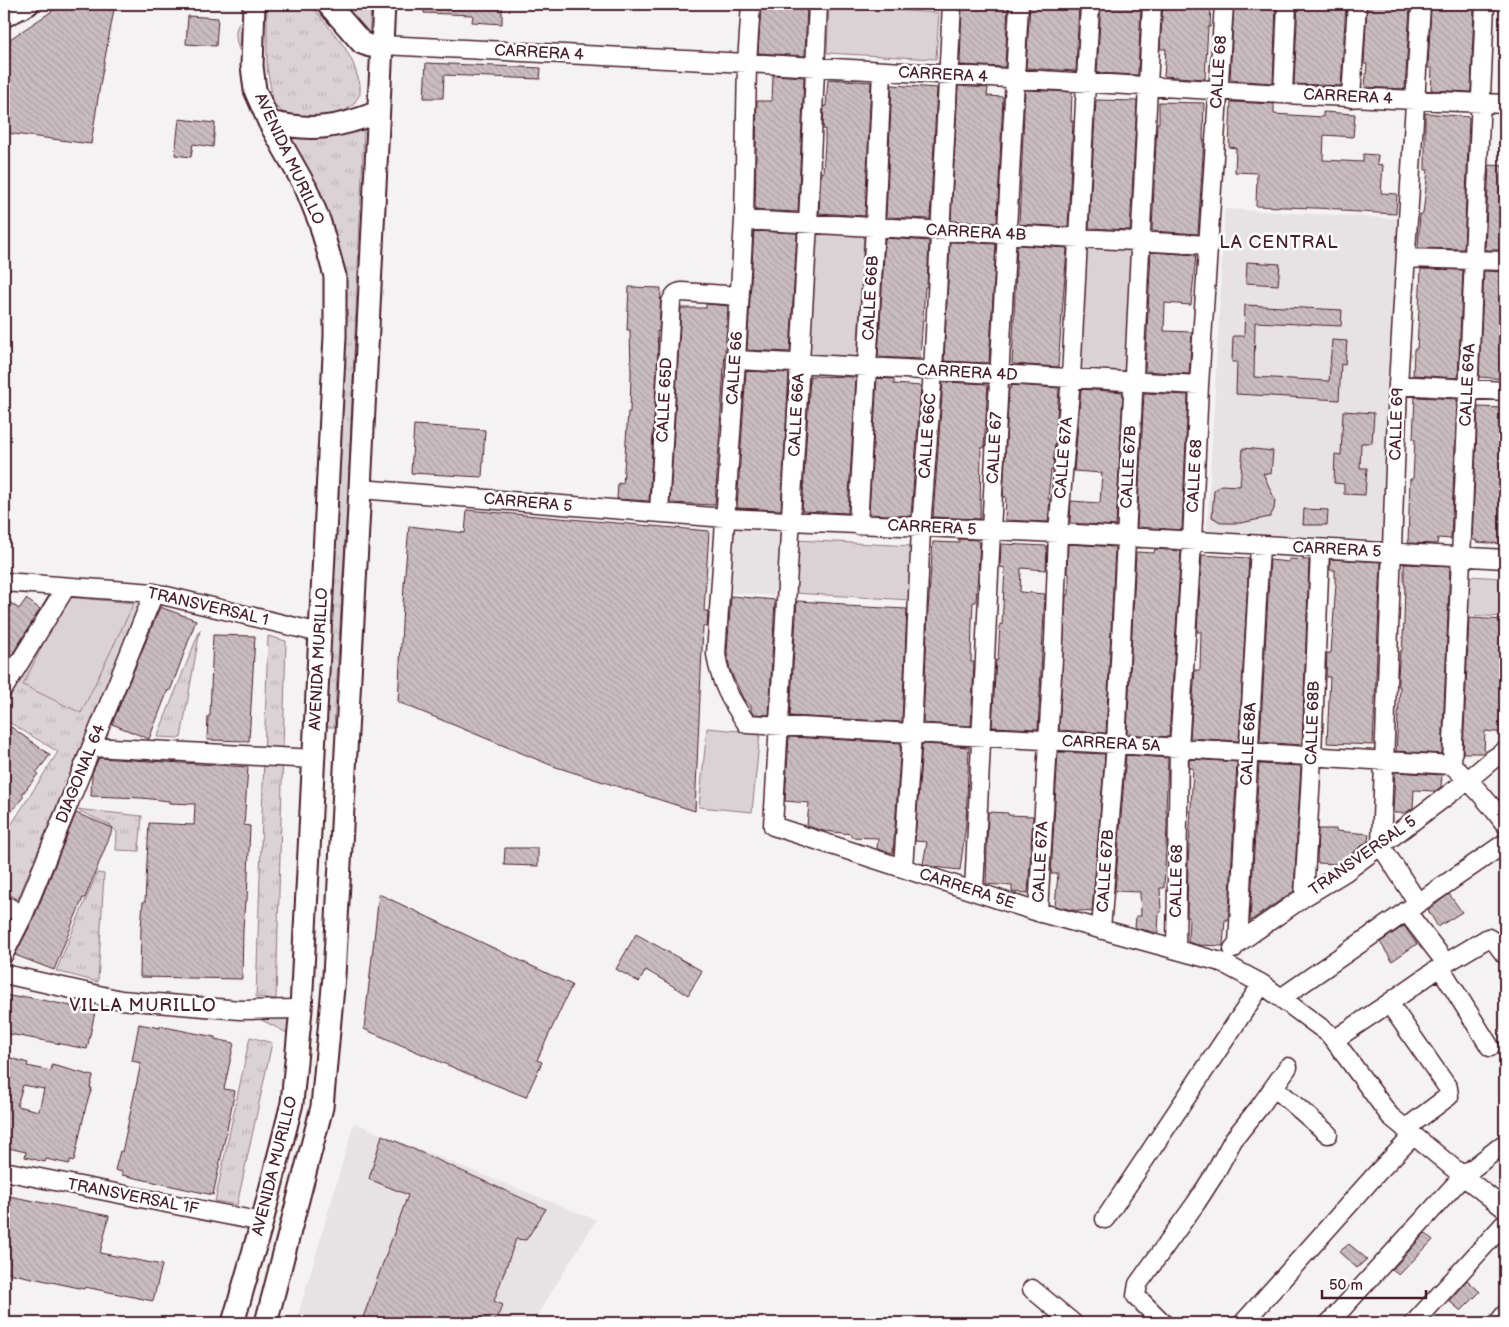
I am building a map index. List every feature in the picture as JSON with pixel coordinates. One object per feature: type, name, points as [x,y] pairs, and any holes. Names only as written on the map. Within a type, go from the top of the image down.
[{"type":"main road","points":[[4,16],[28,4]]},
{"type":"main road","name":"AVENIDA MURILLO","points":[[233,1323],[262,1222],[292,1103],[301,1009],[335,336],[335,276],[320,223],[306,188],[269,122],[255,90],[252,66],[254,4]]},
{"type":"main road","points":[[328,4],[362,43],[370,46],[382,45]]},
{"type":"main road","name":"AVENIDA MURILLO","points":[[266,1323],[322,1107],[334,976],[384,4]]},
{"type":"main road","points":[[269,122],[303,128],[333,127],[378,112]]},
{"type":"main road","points":[[316,734],[347,736]]},
{"type":"street","name":"CALLE 66","points":[[748,724],[727,693],[716,654],[740,296],[744,220],[747,63],[751,4]]},
{"type":"street","name":"CALLE 66A","points":[[773,826],[808,224],[818,4]]},
{"type":"street","name":"CALLE 66C","points":[[903,868],[912,734],[921,528],[933,371],[952,4]]},
{"type":"street","name":"CALLE 67","points":[[974,891],[1019,4]]},
{"type":"street","name":"CALLE 67A","points":[[1038,912],[1049,740],[1058,534],[1071,378],[1090,4]]},
{"type":"street","name":"CALLE 67B","points":[[1101,929],[1116,744],[1152,4]]},
{"type":"street","name":"CALLE 68","points":[[1176,949],[1179,748],[1192,542],[1199,385],[1224,4]]},
{"type":"street","points":[[1283,94],[1287,4]]},
{"type":"street","points":[[1351,98],[1357,4]]},
{"type":"street","name":"CALLE 69","points":[[1381,846],[1398,385],[1421,4]]},
{"type":"street","name":"CALLE 69A","points":[[1452,766],[1485,4]]},
{"type":"street","name":"CARRERA 4","points":[[382,45],[747,63],[1351,98],[1505,104]]},
{"type":"street","name":"CALLE 66B","points":[[858,525],[882,71]]},
{"type":"street","name":"CARRERA 4B","points":[[744,220],[1209,245]]},
{"type":"street","points":[[1406,258],[1505,261]]},
{"type":"street","name":"CALLE 65D","points":[[659,513],[670,309],[674,296],[682,292],[740,296]]},
{"type":"street","name":"CARRERA 4D","points":[[736,360],[1199,385]]},
{"type":"street","points":[[1398,385],[1505,391]]},
{"type":"street","name":"CARRERA 5","points":[[360,489],[725,518],[1058,534],[1505,559]]},
{"type":"street","name":"CALLE 68A","points":[[1238,943],[1260,546]]},
{"type":"street","name":"CALLE 68B","points":[[1304,897],[1312,756],[1320,549]]},
{"type":"street","name":"TRANSVERSAL 1","points":[[4,582],[154,593],[320,634]]},
{"type":"street","points":[[4,688],[66,587]]},
{"type":"street","name":"DIAGONAL 64","points":[[4,954],[23,916],[154,593]]},
{"type":"street","name":"CARRERA 5A","points":[[748,724],[1049,740],[1452,766]]},
{"type":"street","points":[[93,746],[314,759]]},
{"type":"street","name":"TRANSVERSAL 5","points":[[1221,962],[1238,943],[1304,897],[1345,872],[1505,751]]},
{"type":"street","points":[[1452,766],[1468,780],[1505,824]]},
{"type":"street","name":"CARRERA 5E","points":[[773,826],[1038,912],[1221,962],[1262,984],[1334,1040],[1390,1116],[1505,1209]]},
{"type":"street","points":[[1281,998],[1505,842]]},
{"type":"street","points":[[1381,846],[1443,965],[1490,1047]]},
{"type":"street","points":[[4,904],[23,916]]},
{"type":"street","points":[[1334,1040],[1443,965],[1488,938],[1496,943],[1505,955]]},
{"type":"street","points":[[4,974],[121,1000],[240,1010],[301,1009]]},
{"type":"street","points":[[1106,1220],[1262,984]]},
{"type":"street","points":[[1243,1323],[1372,1180],[1409,1133],[1449,1096],[1448,1088],[1389,1003]]},
{"type":"street","points":[[1158,1322],[1136,1296],[1138,1284],[1196,1203],[1233,1140],[1288,1067]]},
{"type":"street","points":[[1274,1087],[1328,1134]]},
{"type":"street","points":[[1329,1323],[1463,1176],[1505,1143]]},
{"type":"street","name":"TRANSVERSAL 1F","points":[[4,1171],[262,1222]]},
{"type":"street","points":[[1414,1323],[1505,1223]]},
{"type":"street","points":[[1032,1289],[1073,1323]]},
{"type":"street","points":[[1498,1323],[1505,1314]]},
{"type":"shaded area","points":[[1225,209],[1400,219],[1383,540],[1207,531]]},
{"type":"shaded area","points":[[730,528],[781,531],[778,596],[726,592]]},
{"type":"shaded area","points":[[354,1123],[596,1220],[532,1323],[296,1323]]},
{"type":"green space","points":[[267,4],[304,4],[316,11],[344,46],[353,63],[360,84],[360,94],[353,105],[336,117],[303,121],[285,114],[274,105],[267,68]]},
{"type":"green space","points":[[343,4],[371,4],[369,40]]},
{"type":"green space","points":[[829,6],[939,13],[936,59],[827,53]]},
{"type":"green space","points":[[245,18],[245,52],[239,50],[236,32],[238,24]]},
{"type":"green space","points":[[364,129],[348,492],[334,727],[326,727],[346,317],[343,268],[336,239],[312,184],[286,136],[310,137]]},
{"type":"green space","points":[[816,231],[864,234],[857,359],[809,356]]},
{"type":"green space","points":[[1084,247],[1133,250],[1125,375],[1077,372]]},
{"type":"green space","points":[[796,540],[912,546],[910,600],[793,593]]},
{"type":"green space","points":[[1467,576],[1505,578],[1505,617],[1465,615]]},
{"type":"green space","points":[[66,593],[142,599],[18,899],[4,890],[4,836],[58,752],[4,719],[4,691]]},
{"type":"green space","points":[[66,597],[134,603],[81,713],[23,685]]},
{"type":"green space","points":[[200,630],[181,738],[157,737]]},
{"type":"green space","points":[[268,636],[286,641],[276,999],[256,997]]},
{"type":"green space","points":[[707,728],[760,733],[752,812],[699,807]]},
{"type":"green space","points":[[75,809],[142,816],[139,851],[116,850],[117,832],[110,825]]},
{"type":"green space","points":[[97,873],[104,874],[98,982],[56,971]]},
{"type":"green space","points":[[248,1013],[295,1015],[293,1036]]},
{"type":"green space","points":[[250,1037],[272,1043],[237,1205],[215,1201]]},
{"type":"building","points":[[63,4],[115,4],[91,144],[6,133],[10,39]]},
{"type":"building","points":[[424,4],[502,4],[502,24],[472,22],[473,15],[424,13]]},
{"type":"building","points":[[761,4],[807,4],[805,56],[758,53]]},
{"type":"building","points":[[962,4],[1008,4],[1005,67],[960,65]]},
{"type":"building","points":[[1030,4],[1079,4],[1076,71],[1026,68]]},
{"type":"building","points":[[1101,4],[1141,4],[1138,75],[1097,73]]},
{"type":"building","points":[[1163,4],[1211,4],[1205,79],[1164,76],[1166,49],[1160,49]]},
{"type":"building","points":[[1234,4],[1276,4],[1273,83],[1230,80]]},
{"type":"building","points":[[1298,4],[1346,4],[1341,86],[1294,84]]},
{"type":"building","points":[[1367,4],[1410,7],[1405,89],[1365,87],[1367,64],[1364,64]]},
{"type":"building","points":[[1459,4],[1474,4],[1471,92],[1431,90],[1432,68],[1428,68],[1431,8],[1433,8],[1433,5],[1459,6]]},
{"type":"building","points":[[188,16],[218,18],[216,46],[186,44]]},
{"type":"building","points":[[426,63],[541,68],[540,79],[444,75],[443,98],[424,98]]},
{"type":"building","points":[[773,75],[804,77],[798,212],[755,210],[757,101],[772,101]]},
{"type":"building","points":[[828,79],[871,82],[865,216],[819,213],[821,172],[823,173],[825,143],[825,129],[823,129],[824,106],[826,106]]},
{"type":"building","points":[[892,85],[937,88],[930,219],[886,217]]},
{"type":"building","points":[[958,86],[988,88],[987,96],[1003,97],[997,223],[951,221]]},
{"type":"building","points":[[1025,90],[1072,92],[1071,121],[1073,121],[1068,227],[1019,224]]},
{"type":"building","points":[[1096,100],[1137,101],[1130,230],[1089,228]]},
{"type":"building","points":[[1159,102],[1204,103],[1204,140],[1198,234],[1152,231]]},
{"type":"building","points":[[1231,102],[1274,104],[1274,114],[1323,117],[1323,112],[1355,114],[1353,137],[1324,135],[1323,160],[1363,162],[1363,154],[1378,155],[1377,164],[1383,165],[1381,193],[1397,194],[1396,214],[1342,211],[1342,209],[1256,206],[1257,173],[1235,172],[1236,148],[1229,147]]},
{"type":"building","points":[[1425,113],[1469,117],[1464,249],[1418,248],[1420,214],[1423,214],[1428,170],[1425,170]]},
{"type":"building","points":[[179,119],[215,123],[213,147],[193,144],[191,157],[175,155]]},
{"type":"building","points":[[1489,165],[1505,166],[1505,250],[1485,250]]},
{"type":"building","points":[[754,231],[797,233],[790,352],[747,350]]},
{"type":"building","points":[[885,238],[929,241],[927,287],[925,287],[920,359],[878,357]]},
{"type":"building","points":[[950,242],[996,244],[989,363],[944,361]]},
{"type":"building","points":[[1017,245],[1067,248],[1058,367],[1012,364]]},
{"type":"building","points":[[1151,252],[1196,255],[1191,305],[1165,303],[1164,331],[1192,332],[1189,374],[1145,371]]},
{"type":"building","points":[[1247,262],[1280,264],[1278,285],[1246,283]]},
{"type":"building","points":[[1421,269],[1463,270],[1458,378],[1413,375],[1414,349],[1417,349]]},
{"type":"building","points":[[1484,271],[1505,272],[1502,343],[1505,343],[1505,379],[1479,377]]},
{"type":"building","points":[[629,287],[661,288],[659,332],[657,331],[658,352],[649,501],[617,499],[618,483],[623,484],[628,412],[630,412],[630,330],[627,330]]},
{"type":"building","points":[[706,304],[728,306],[715,505],[670,503],[681,308],[706,308]]},
{"type":"building","points":[[1245,305],[1342,310],[1341,326],[1255,322],[1254,377],[1329,381],[1332,340],[1347,341],[1345,365],[1341,364],[1339,400],[1236,394],[1237,362],[1232,362],[1233,336],[1244,336]]},
{"type":"building","points":[[746,371],[789,373],[781,510],[737,508]]},
{"type":"building","points":[[810,376],[856,377],[848,513],[802,511]]},
{"type":"building","points":[[877,378],[894,379],[894,384],[921,386],[911,516],[869,514]]},
{"type":"building","points":[[943,382],[988,384],[984,448],[981,448],[980,519],[933,517]]},
{"type":"building","points":[[1011,385],[1059,388],[1053,470],[1051,470],[1048,499],[1050,499],[1048,522],[1005,520],[1006,497],[1003,496],[1009,388],[1011,388]]},
{"type":"building","points":[[1081,389],[1123,392],[1116,526],[1070,523],[1071,501],[1100,503],[1102,473],[1074,471]]},
{"type":"building","points":[[1144,393],[1188,395],[1182,530],[1137,527]]},
{"type":"building","points":[[1415,397],[1457,399],[1451,539],[1438,538],[1437,544],[1408,543],[1410,479],[1413,479],[1415,439],[1413,439]]},
{"type":"building","points":[[1478,407],[1505,408],[1505,515],[1502,544],[1472,540]]},
{"type":"building","points":[[1343,411],[1374,413],[1372,443],[1361,443],[1360,468],[1367,468],[1365,495],[1344,494],[1344,484],[1334,483],[1335,454],[1341,455]]},
{"type":"building","points":[[414,425],[485,430],[482,477],[411,473]]},
{"type":"building","points":[[1243,448],[1273,451],[1271,474],[1263,473],[1275,500],[1274,509],[1270,517],[1241,523],[1222,523],[1212,517],[1214,490],[1221,485],[1240,486]]},
{"type":"building","points":[[1304,509],[1328,510],[1327,525],[1303,525]]},
{"type":"building","points":[[467,510],[709,531],[704,611],[708,611],[707,627],[703,626],[695,811],[553,766],[398,702],[409,526],[465,533]]},
{"type":"building","points":[[959,539],[978,540],[980,542],[976,602],[973,602],[971,662],[974,662],[971,726],[923,723],[933,542],[959,543]]},
{"type":"building","points":[[1001,544],[1047,546],[1046,570],[1021,568],[1020,592],[1045,594],[1038,729],[992,727],[996,660],[998,660],[1000,624],[1002,625],[1005,568],[1000,567]]},
{"type":"building","points":[[1068,544],[1115,547],[1106,733],[1059,730],[1066,595],[1069,595],[1069,573],[1067,573]]},
{"type":"building","points":[[1155,549],[1181,551],[1169,737],[1127,734],[1136,552],[1154,553]]},
{"type":"building","points":[[1202,555],[1249,558],[1239,741],[1190,738],[1195,670],[1200,670],[1201,632],[1197,632]]},
{"type":"building","points":[[1289,559],[1309,560],[1302,745],[1260,742],[1270,560],[1289,562]]},
{"type":"building","points":[[1330,559],[1381,562],[1373,745],[1327,743],[1330,677],[1326,677],[1327,653],[1331,653],[1336,584],[1335,570],[1330,570]]},
{"type":"building","points":[[1404,564],[1450,566],[1442,754],[1396,751],[1400,686],[1398,686],[1398,675],[1404,621]]},
{"type":"building","points":[[731,596],[775,600],[769,715],[753,714],[751,706],[744,700],[730,670],[727,653]]},
{"type":"building","points":[[4,598],[19,609],[26,599],[40,609],[4,668]]},
{"type":"building","points":[[797,601],[845,604],[845,606],[907,609],[902,722],[790,716]]},
{"type":"building","points":[[160,607],[196,620],[170,691],[168,690],[149,739],[112,724]]},
{"type":"building","points":[[1469,618],[1505,620],[1505,733],[1485,731],[1484,753],[1463,753]]},
{"type":"building","points":[[213,635],[255,636],[249,741],[207,740],[208,716],[210,716]]},
{"type":"building","points":[[11,727],[50,755],[22,795],[24,796],[4,821],[4,737]]},
{"type":"building","points":[[789,737],[901,743],[893,853],[877,849],[878,838],[851,837],[851,834],[824,831],[807,826],[809,803],[785,801]]},
{"type":"building","points":[[922,744],[969,747],[966,824],[960,870],[923,864],[927,842],[915,841]]},
{"type":"building","points":[[1058,752],[1105,754],[1092,912],[1055,906],[1058,874],[1051,874]]},
{"type":"building","points":[[1126,755],[1168,758],[1164,888],[1160,888],[1161,912],[1159,912],[1158,933],[1135,928],[1136,916],[1141,916],[1140,892],[1115,891]]},
{"type":"building","points":[[99,758],[248,767],[244,825],[250,826],[247,901],[245,901],[243,928],[242,979],[140,977],[141,928],[143,902],[145,902],[149,823],[194,825],[195,804],[169,803],[169,801],[142,798],[91,796],[92,773]]},
{"type":"building","points":[[1189,759],[1237,762],[1230,896],[1228,920],[1225,920],[1223,946],[1198,945],[1188,942],[1188,866],[1193,768],[1189,768]]},
{"type":"building","points":[[1259,764],[1301,766],[1294,891],[1250,921]]},
{"type":"building","points":[[1395,772],[1442,775],[1441,787],[1435,791],[1414,790],[1413,808],[1405,813],[1393,813]]},
{"type":"building","points":[[988,812],[1033,816],[1028,893],[1012,892],[1012,886],[986,884]]},
{"type":"building","points":[[76,813],[113,828],[54,970],[15,955],[33,920]]},
{"type":"building","points":[[1318,829],[1336,829],[1336,831],[1369,834],[1368,841],[1338,864],[1317,863]]},
{"type":"building","points":[[505,848],[538,848],[538,866],[504,865]]},
{"type":"building","points":[[379,894],[572,985],[537,1060],[542,1062],[526,1097],[364,1029]]},
{"type":"building","points":[[1449,894],[1462,912],[1438,927],[1428,910]]},
{"type":"building","points":[[1404,926],[1417,944],[1392,961],[1380,942]]},
{"type":"building","points":[[636,934],[702,971],[688,995],[646,970],[639,982],[616,969]]},
{"type":"building","points":[[4,995],[21,998],[21,996],[95,1012],[87,1049],[4,1033]]},
{"type":"building","points":[[139,1024],[160,1028],[160,1026],[215,1037],[215,1039],[234,1043],[224,1089],[235,1091],[213,1195],[122,1175],[122,1172],[115,1170],[120,1151],[122,1152],[141,1063],[132,1061]]},
{"type":"building","points":[[7,1057],[28,1063],[27,1066],[51,1071],[52,1065],[93,1076],[90,1088],[92,1088],[86,1106],[74,1161],[70,1160],[69,1164],[46,1159],[45,1162],[25,1157],[26,1152],[4,1147],[4,1071]],"holes":[[[23,1085],[44,1089],[39,1111],[17,1106]]]},
{"type":"building","points":[[382,1135],[546,1209],[526,1240],[516,1239],[494,1301],[503,1305],[494,1323],[361,1323],[408,1195],[369,1179]]},
{"type":"building","points":[[4,1195],[109,1216],[100,1253],[162,1265],[153,1301],[4,1272]]},
{"type":"building","points":[[1425,1233],[1433,1240],[1399,1275],[1392,1270]]},
{"type":"building","points":[[1349,1244],[1367,1259],[1357,1268],[1339,1252]]},
{"type":"building","points":[[1467,1280],[1480,1292],[1461,1311],[1449,1301]]},
{"type":"district","name":"LA CENTRAL","points":[[1279,242]]},
{"type":"district","name":"VILLA MURILLO","points":[[143,1005]]}]
